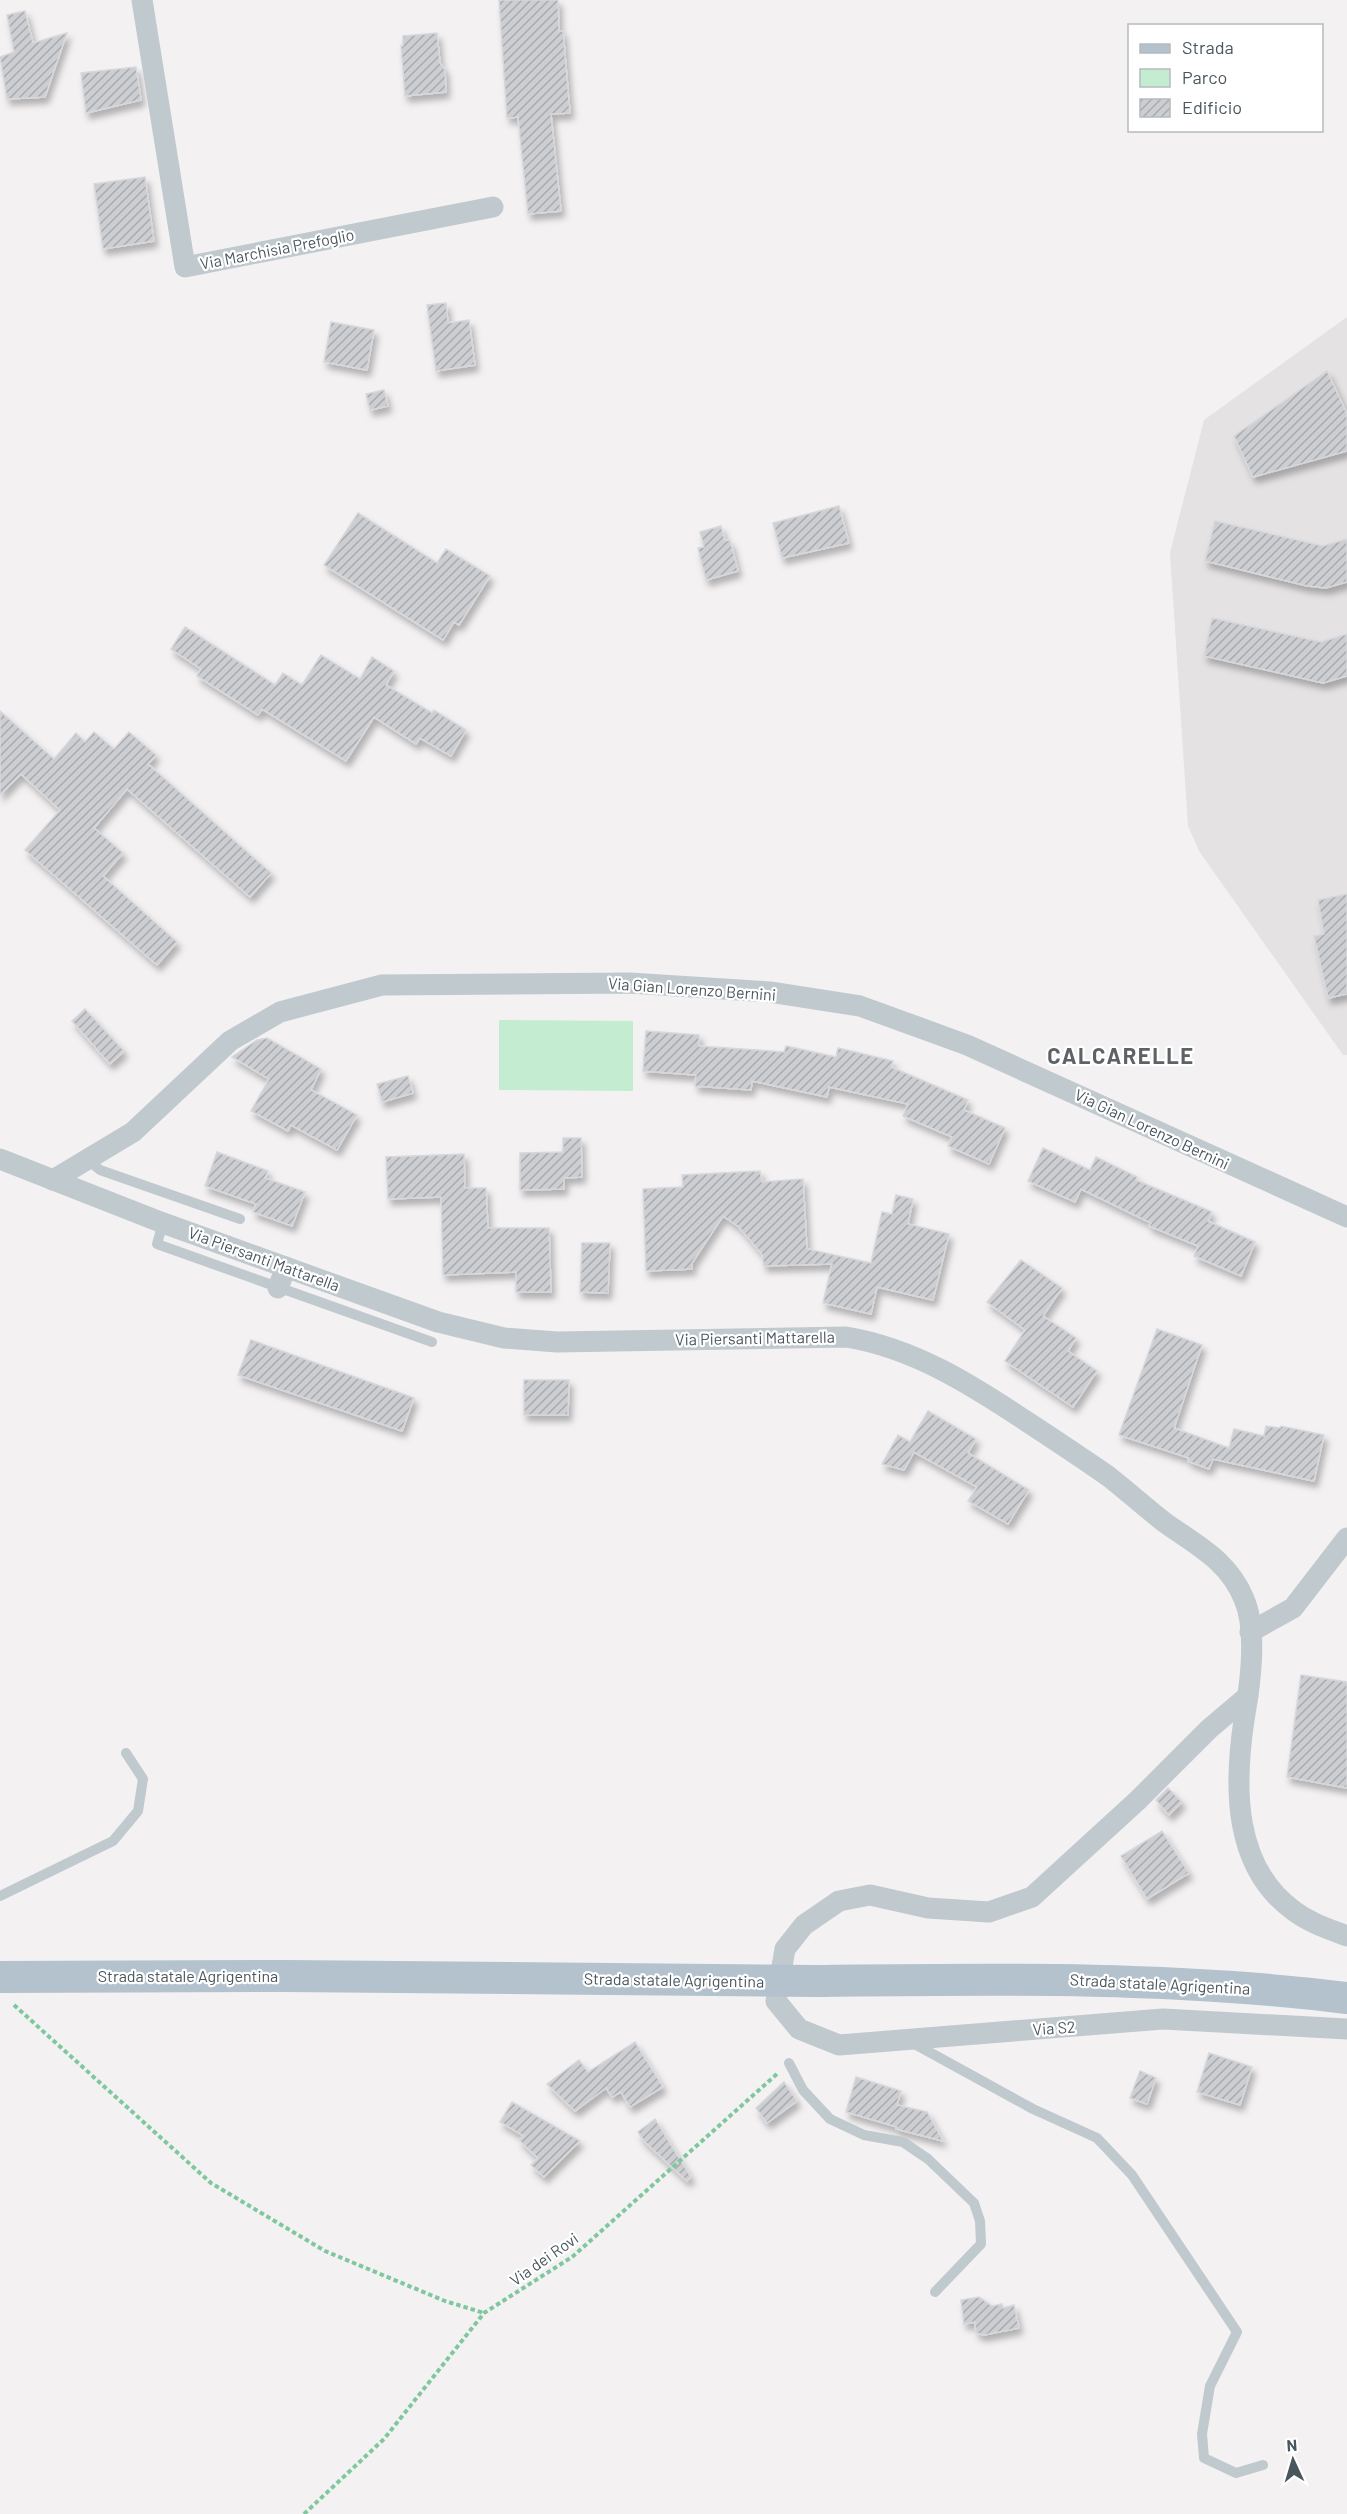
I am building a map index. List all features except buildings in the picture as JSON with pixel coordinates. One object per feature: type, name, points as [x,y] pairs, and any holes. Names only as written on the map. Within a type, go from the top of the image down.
[{"type":"main road","name":"Strada statale Agrigentina","points":[[5,1989],[286,1976],[816,1981],[1045,1978],[1214,1986],[1347,1998]]},
{"type":"street","name":"Via Marchisia Prefoglio","points":[[142,0],[185,267],[493,207]]},
{"type":"street","name":"Via Gian Lorenzo Bernini","points":[[53,1180],[133,1132],[230,1041],[280,1012],[382,985],[630,982],[770,992],[860,1006],[967,1045],[1347,1217]]},
{"type":"street","name":"Via Piersanti Mattarella","points":[[0,1159],[163,1223],[438,1322],[504,1338],[557,1342],[829,1335],[864,1340],[913,1355],[951,1374],[1060,1443],[1228,1570],[1245,1600],[1250,1632],[1251,1665],[1240,1749],[1240,1824],[1251,1857],[1269,1886],[1293,1911],[1319,1926],[1347,1936]]},
{"type":"street","points":[[278,1288],[286,1267]]},
{"type":"street","points":[[1250,1632],[1293,1608],[1347,1538]]},
{"type":"street","name":"Via S2","points":[[1248,1696],[1209,1729],[1137,1802],[1032,1898],[989,1912],[928,1908],[870,1895],[839,1901],[804,1925],[785,1948],[776,2001],[800,2029],[839,2045],[1163,2019],[1347,2029]]},
{"type":"lane","points":[[88,1160],[100,1170],[240,1219]]},
{"type":"lane","points":[[163,1223],[157,1244],[432,1342]]},
{"type":"lane","points":[[0,1896],[113,1841],[138,1811],[143,1779],[126,1753]]},
{"type":"lane","points":[[906,2039],[1033,2109],[1097,2138],[1132,2175],[1237,2332],[1210,2386],[1202,2434],[1204,2458],[1236,2473],[1263,2465]]},
{"type":"lane","points":[[789,2063],[803,2090],[830,2119],[864,2135],[903,2142],[928,2159],[974,2203],[980,2221],[981,2244],[935,2292]]},
{"type":"path","points":[[5,1989],[90,2073],[211,2183],[325,2251],[445,2301],[484,2313]]},
{"type":"path","name":"Via dei Rovi","points":[[304,2514],[384,2439],[484,2313],[572,2257],[789,2063]]},
{"type":"shaded area","points":[[1347,317],[1347,1055],[1343,1055],[1199,851],[1188,826],[1170,553],[1204,420]]},
{"type":"green space","points":[[499,1020],[633,1021],[633,1091],[499,1090]]},
{"type":"district","name":"CALCARELLE","points":[[1121,1056]]}]
